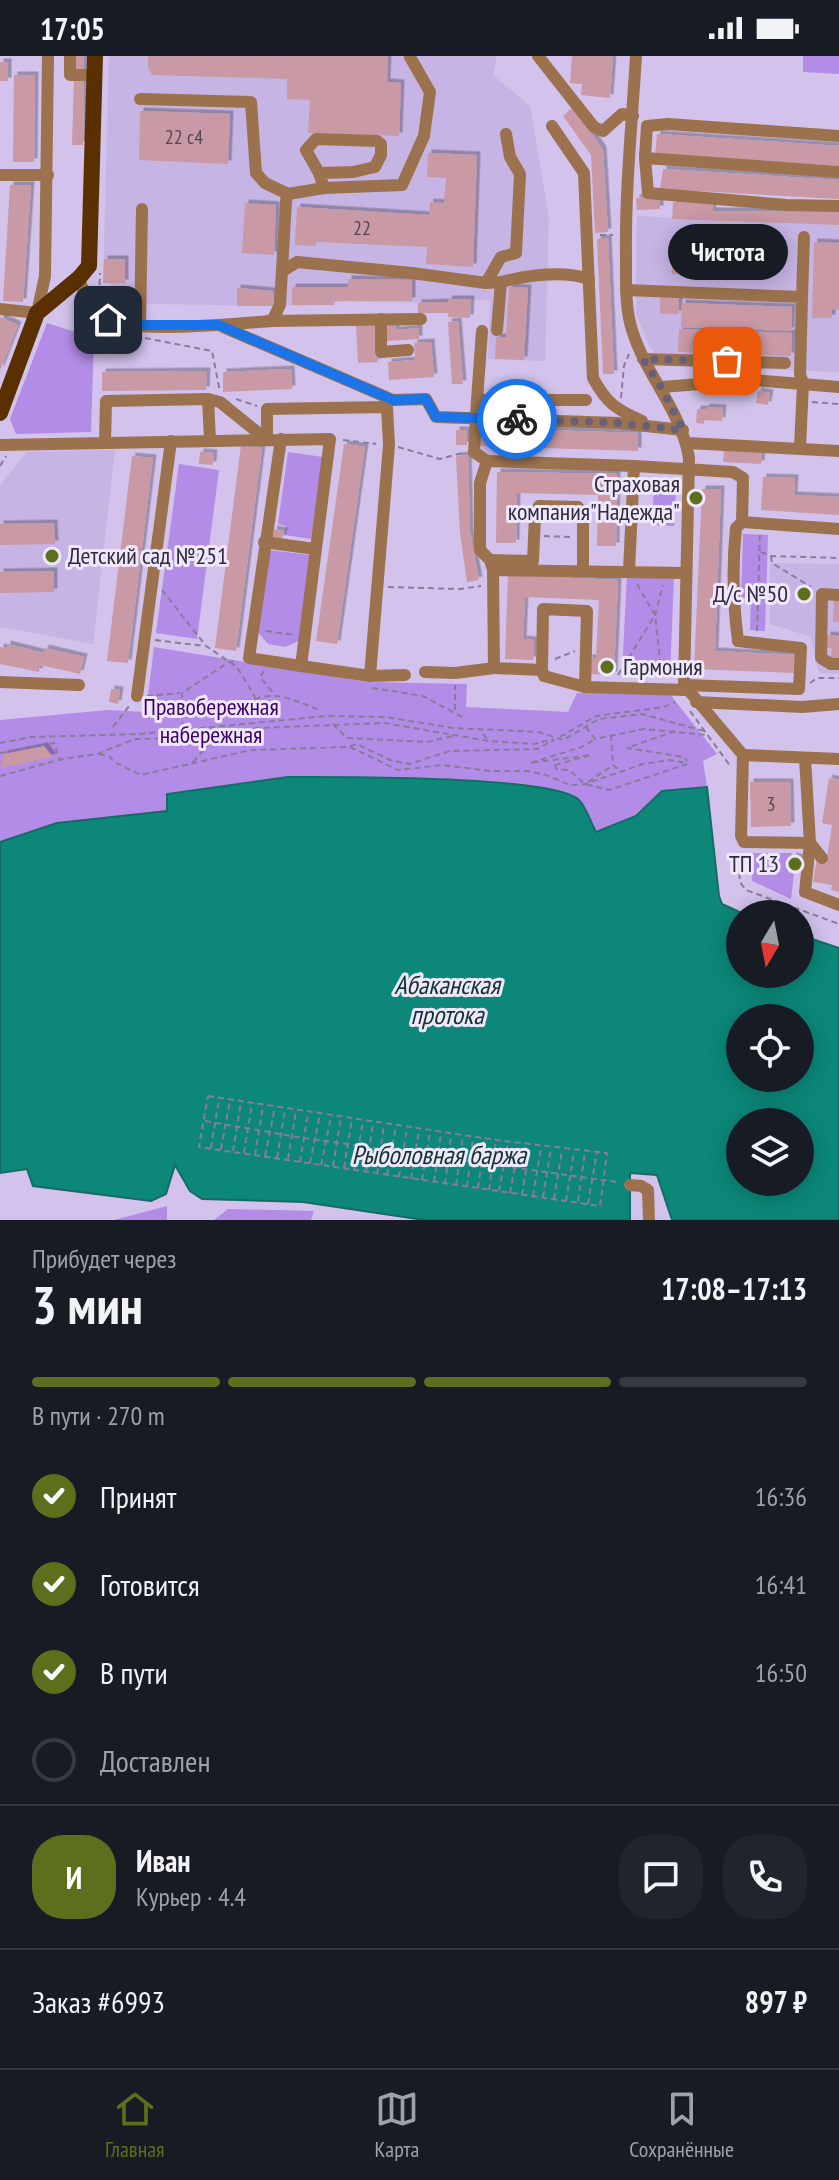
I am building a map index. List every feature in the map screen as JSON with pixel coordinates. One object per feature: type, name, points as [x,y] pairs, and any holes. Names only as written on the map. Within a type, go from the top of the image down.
[{"type":"main road","points":[[0,413],[37,313],[89,266],[95,56]]},
{"type":"street","points":[[0,309],[37,313],[45,276],[48,56]]},
{"type":"street","points":[[70,56],[70,75],[95,75]]},
{"type":"street","points":[[538,56],[594,127],[603,131],[622,114],[647,126],[668,124],[839,136]]},
{"type":"street","points":[[636,56],[625,218],[626,290],[631,328],[643,359],[685,436],[689,469],[683,692]]},
{"type":"street","points":[[140,99],[251,102],[256,173],[265,183],[288,194],[324,188],[402,185],[424,136],[430,92],[410,57]]},
{"type":"street","points":[[552,126],[584,173],[593,378],[603,396],[615,409],[685,436],[839,451]]},
{"type":"street","points":[[647,126],[645,158],[648,193],[786,205],[839,206]]},
{"type":"street","points":[[486,283],[501,257],[516,253],[520,174],[510,157],[506,134]]},
{"type":"street","points":[[319,173],[353,172],[375,167],[383,149],[381,144],[377,141],[316,139],[306,150],[324,188]]},
{"type":"street","points":[[645,158],[839,172]]},
{"type":"street","points":[[0,175],[48,175]]},
{"type":"street","points":[[272,321],[280,305],[288,194]]},
{"type":"street","points":[[140,326],[142,209]]},
{"type":"street","points":[[800,447],[804,237]]},
{"type":"street","points":[[283,271],[297,262],[486,283],[572,273],[589,279]]},
{"type":"street","points":[[79,278],[85,298],[108,320],[140,326],[421,319]]},
{"type":"street","points":[[497,330],[501,282]]},
{"type":"street","points":[[626,290],[802,297]]},
{"type":"street","points":[[381,319],[381,352],[408,350]]},
{"type":"street","points":[[219,325],[393,400],[426,399],[436,417],[656,427]]},
{"type":"street","points":[[482,331],[474,452],[487,461],[733,472],[743,478],[742,522],[736,528],[733,600],[738,641],[801,648],[799,689],[683,692],[585,687],[544,676],[543,609],[587,611],[585,687]]},
{"type":"street","points":[[643,359],[785,363]]},
{"type":"street","points":[[661,387],[754,380],[839,387]]},
{"type":"street","points":[[105,442],[106,401],[208,399],[220,402],[267,440]]},
{"type":"street","points":[[208,399],[210,441]]},
{"type":"street","points":[[477,400],[586,400]]},
{"type":"street","points":[[267,440],[267,409],[387,407],[389,445],[370,682]]},
{"type":"street","points":[[281,439],[249,658],[370,682],[405,675]]},
{"type":"street","points":[[0,445],[330,439],[301,666]]},
{"type":"street","points":[[137,696],[171,441]]},
{"type":"street","points":[[487,461],[480,483],[480,550],[491,565],[494,585],[494,668]]},
{"type":"street","points":[[629,571],[634,466]]},
{"type":"street","points":[[491,565],[533,561],[535,515],[539,506],[578,507],[583,513],[583,571]]},
{"type":"street","points":[[742,522],[839,529]]},
{"type":"street","points":[[264,542],[315,549]]},
{"type":"street","points":[[491,565],[684,573]]},
{"type":"street","points":[[839,595],[822,594],[821,658],[831,664],[839,664]]},
{"type":"street","points":[[425,672],[542,667]]},
{"type":"street","points":[[0,682],[79,685]]},
{"type":"street","points":[[683,692],[696,702],[743,755],[741,836],[744,842],[810,843]]},
{"type":"street","points":[[696,702],[802,707],[839,704]]},
{"type":"street","points":[[743,755],[839,759]]},
{"type":"street","points":[[805,758],[810,843],[805,892],[839,905]]},
{"type":"street","points":[[810,843],[822,858]]},
{"type":"street","points":[[630,1185],[648,1190],[649,1220]]},
{"type":"path","points":[[588,236],[618,234]]},
{"type":"path","points":[[615,409],[622,397],[624,366],[629,353]]},
{"type":"path","points":[[232,398],[267,409]]},
{"type":"path","points":[[801,401],[839,404]]},
{"type":"path","points":[[757,645],[760,524]]},
{"type":"path","points":[[534,536],[583,537]]},
{"type":"path","points":[[759,552],[771,556],[839,558]]},
{"type":"path","points":[[771,556],[772,563],[822,594]]},
{"type":"path","points":[[629,571],[655,615],[663,689]]},
{"type":"path","points":[[613,687],[655,615],[667,573]]},
{"type":"path","points":[[153,579],[206,646],[237,667],[255,697],[257,716]]},
{"type":"path","points":[[377,586],[460,589],[494,585]]},
{"type":"path","points":[[254,630],[304,637]]},
{"type":"path","points":[[146,639],[206,646]]},
{"type":"path","points":[[542,667],[585,647]]},
{"type":"path","points":[[113,727],[137,696],[182,693],[229,662],[249,658]]},
{"type":"path","points":[[455,673],[455,711]]},
{"type":"path","points":[[260,677],[274,694]]},
{"type":"path","points":[[370,682],[423,696],[464,718]]},
{"type":"path","points":[[332,723],[357,744],[390,760],[409,764],[450,751],[537,749],[596,716],[664,707],[683,692]]},
{"type":"path","points":[[182,693],[183,738]]},
{"type":"path","points":[[227,711],[255,697],[274,694],[322,711]]},
{"type":"path","points":[[0,743],[60,735],[140,734],[257,721],[350,716],[385,717],[454,728],[539,732],[563,740],[599,719],[642,714],[704,731]]},
{"type":"path","points":[[0,776],[97,754],[135,739],[183,738],[258,728],[384,723],[489,741],[534,744],[558,738]]},
{"type":"path","points":[[586,727],[595,739]]},
{"type":"path","points":[[688,763],[609,790],[585,784],[569,770],[556,769],[555,765],[591,755],[530,763],[582,747],[611,734],[644,729],[708,735]]},
{"type":"path","points":[[676,731],[627,748],[684,757],[688,763]]},
{"type":"path","points":[[192,763],[219,733]]},
{"type":"path","points":[[483,734],[489,741]]},
{"type":"path","points":[[611,734],[613,765],[623,773]]},
{"type":"path","points":[[347,738],[427,742],[455,736]]},
{"type":"path","points":[[0,753],[54,743],[60,761]]},
{"type":"path","points":[[97,754],[109,756],[114,762],[141,775],[251,750],[348,747],[357,744]]},
{"type":"path","points":[[109,756],[112,747]]},
{"type":"path","points":[[348,747],[398,770],[443,765],[490,771],[528,771],[570,785],[585,784],[643,764],[669,760],[688,763]]},
{"type":"path","points":[[585,784],[613,765]]},
{"type":"path","points":[[208,1096],[220,1098],[496,1140],[607,1153],[600,1206],[199,1147],[208,1096]]},
{"type":"path","points":[[211,1149],[220,1098]]},
{"type":"path","points":[[221,1151],[230,1099]]},
{"type":"path","points":[[233,1153],[241,1101]]},
{"type":"path","points":[[243,1154],[252,1103]]},
{"type":"path","points":[[255,1156],[263,1104]]},
{"type":"path","points":[[265,1158],[275,1106]]},
{"type":"path","points":[[277,1160],[286,1108]]},
{"type":"path","points":[[288,1161],[297,1109]]},
{"type":"path","points":[[299,1163],[308,1111]]},
{"type":"path","points":[[310,1165],[320,1113]]},
{"type":"path","points":[[321,1166],[331,1115]]},
{"type":"path","points":[[332,1168],[341,1116]]},
{"type":"path","points":[[343,1170],[353,1118]]},
{"type":"path","points":[[354,1172],[364,1119]]},
{"type":"path","points":[[205,1121],[630,1185]]},
{"type":"path","points":[[365,1173],[373,1121]]},
{"type":"path","points":[[376,1175],[384,1122]]},
{"type":"path","points":[[387,1176],[396,1124]]},
{"type":"path","points":[[399,1178],[408,1126]]},
{"type":"path","points":[[411,1180],[419,1128]]},
{"type":"path","points":[[422,1182],[430,1130]]},
{"type":"path","points":[[433,1183],[441,1131]]},
{"type":"path","points":[[445,1185],[452,1133]]},
{"type":"path","points":[[456,1187],[463,1135]]},
{"type":"path","points":[[466,1188],[473,1136]]},
{"type":"path","points":[[478,1190],[485,1138]]},
{"type":"path","points":[[489,1191],[496,1140]]},
{"type":"path","points":[[499,1193],[508,1141]]},
{"type":"path","points":[[510,1194],[519,1143]]},
{"type":"path","points":[[522,1196],[531,1144]]},
{"type":"path","points":[[533,1197],[541,1145]]},
{"type":"path","points":[[543,1199],[551,1146]]},
{"type":"path","points":[[554,1200],[563,1148]]},
{"type":"path","points":[[566,1202],[574,1149]]},
{"type":"path","points":[[577,1203],[585,1151]]},
{"type":"path","points":[[588,1205],[597,1152]]},
{"type":"shaded area","points":[[109,56],[497,56],[493,75],[530,106],[549,218],[545,361],[488,359],[490,300],[449,299],[448,302],[419,303],[334,301],[334,305],[274,306],[109,303],[110,283],[103,283]]},
{"type":"shaded area","points":[[637,216],[839,225],[839,372],[666,366],[649,346],[636,313]]},
{"type":"shaded area","name":"Детский сад №251","points":[[115,450],[93,644],[0,627],[0,485],[27,452]]},
{"type":"shaded area","name":"Д/с №50","points":[[770,563],[839,564],[839,674],[819,673],[811,637],[770,624]]},
{"type":"green space","points":[[803,56],[839,56],[839,74],[803,72]]},
{"type":"green space","points":[[47,323],[94,338],[91,432],[16,434],[10,419]]},
{"type":"green space","points":[[288,452],[323,457],[311,539],[285,535],[286,526],[278,524]]},
{"type":"green space","points":[[179,464],[219,470],[197,639],[156,633]]},
{"type":"green space","points":[[654,487],[676,489],[674,526],[652,525]]},
{"type":"green space","points":[[743,534],[768,535],[765,631],[750,630],[751,598],[741,598]]},
{"type":"green space","points":[[269,550],[310,555],[299,641],[285,647],[268,644],[258,632]]},
{"type":"green space","points":[[627,574],[674,576],[670,676],[622,674]]},
{"type":"green space","name":"Правобережная набережная","points":[[154,647],[366,682],[467,684],[466,707],[568,712],[577,693],[669,693],[717,754],[703,761],[707,787],[662,791],[636,816],[596,832],[579,800],[167,794],[167,811],[57,823],[0,842],[0,720],[108,710],[146,712]]},
{"type":"green space","points":[[751,853],[792,853],[788,872],[794,874],[791,899],[752,881]]},
{"type":"green space","points":[[167,1206],[167,1220],[114,1220]]},
{"type":"green space","points":[[228,1209],[314,1211],[311,1220],[214,1220]]},
{"type":"water","name":"Абаканская протока","points":[[288,777],[441,779],[529,786],[561,792],[579,800],[596,832],[636,816],[662,791],[707,787],[719,896],[726,906],[726,988],[814,988],[814,940],[839,948],[839,1220],[672,1220],[657,1175],[630,1173],[630,1220],[424,1220],[303,1202],[202,1199],[190,1191],[175,1165],[166,1194],[151,1201],[33,1186],[27,1169],[0,1173],[0,842],[57,823],[167,811],[167,794]]},
{"type":"building","points":[[75,56],[84,56],[84,73],[75,73]]},
{"type":"building","points":[[148,56],[388,56],[387,82],[401,83],[399,136],[308,133],[310,100],[287,99],[287,79],[152,75]]},
{"type":"building","points":[[572,56],[613,56],[610,98],[581,95],[582,84],[570,83]]},
{"type":"building","points":[[0,62],[8,62],[8,81],[0,81]]},
{"type":"building","points":[[14,75],[35,75],[34,162],[13,162]]},
{"type":"building","points":[[74,80],[84,80],[83,145],[72,145]]},
{"type":"building","points":[[574,108],[603,150],[608,232],[595,233],[591,155],[563,116]]},
{"type":"building","points":[[140,111],[230,114],[228,164],[139,160]]},
{"type":"building","points":[[657,134],[839,146],[839,166],[655,155]]},
{"type":"building","points":[[428,153],[477,155],[473,267],[426,264],[427,247],[316,242],[316,246],[295,245],[297,207],[429,215],[430,202],[444,203],[446,178],[427,177]]},
{"type":"building","points":[[663,169],[839,180],[839,199],[660,189]]},
{"type":"building","points":[[10,185],[31,185],[23,302],[3,301]]},
{"type":"building","points":[[660,197],[660,209],[637,210],[636,198]]},
{"type":"building","points":[[673,202],[713,204],[713,211],[839,211],[839,225],[672,219]]},
{"type":"building","points":[[245,203],[276,205],[274,255],[242,253]]},
{"type":"building","points":[[608,238],[614,374],[603,374],[597,239]]},
{"type":"building","points":[[672,239],[773,242],[772,277],[672,274]]},
{"type":"building","points":[[814,242],[839,243],[839,310],[832,309],[832,318],[812,318]]},
{"type":"building","points":[[104,259],[125,259],[125,283],[103,283]]},
{"type":"building","points":[[348,279],[412,280],[412,301],[334,301],[334,305],[292,305],[292,287],[348,287]]},
{"type":"building","points":[[509,287],[528,288],[524,360],[495,359],[496,337],[506,337]]},
{"type":"building","points":[[237,288],[273,291],[274,306],[237,306]]},
{"type":"building","points":[[660,296],[679,296],[679,314],[660,314]]},
{"type":"building","points":[[449,299],[471,299],[470,318],[448,317],[448,313],[418,313],[418,303],[448,302]]},
{"type":"building","points":[[682,303],[792,307],[791,331],[681,327]]},
{"type":"building","points":[[0,317],[18,325],[0,371]]},
{"type":"building","points":[[458,321],[463,384],[452,384],[448,322]]},
{"type":"building","points":[[395,323],[396,330],[419,328],[419,339],[387,341],[386,324]]},
{"type":"building","points":[[376,325],[378,362],[358,363],[356,326]]},
{"type":"building","points":[[679,329],[792,333],[791,356],[678,352]]},
{"type":"building","points":[[431,342],[434,377],[389,380],[388,362],[415,360],[414,343]]},
{"type":"building","points":[[291,369],[292,389],[223,392],[223,372]]},
{"type":"building","points":[[207,371],[206,390],[102,391],[102,372]]},
{"type":"building","points":[[758,391],[770,393],[768,405],[756,403]]},
{"type":"building","points":[[723,408],[722,421],[696,423],[697,409]]},
{"type":"building","points":[[480,428],[638,433],[638,451],[479,446]]},
{"type":"building","points":[[456,430],[467,430],[467,445],[456,445]]},
{"type":"building","points":[[344,444],[365,447],[337,644],[316,641]]},
{"type":"building","points":[[241,445],[262,448],[236,651],[215,648]]},
{"type":"building","points":[[724,450],[762,452],[761,464],[723,462]]},
{"type":"building","points":[[200,452],[214,453],[213,465],[199,464]]},
{"type":"building","points":[[468,455],[470,532],[479,580],[467,582],[460,533],[456,456]]},
{"type":"building","points":[[132,456],[153,458],[128,663],[107,661]]},
{"type":"building","points":[[497,472],[617,474],[616,546],[597,546],[598,495],[517,493],[516,543],[496,543]]},
{"type":"building","points":[[763,477],[795,478],[794,495],[839,497],[839,515],[761,510]]},
{"type":"building","points":[[702,489],[721,489],[715,651],[796,655],[795,673],[694,669]]},
{"type":"building","points":[[54,523],[55,544],[0,545],[0,524]]},
{"type":"building","points":[[274,529],[284,531],[282,539],[273,537]]},
{"type":"building","points":[[54,571],[54,592],[0,593],[0,572]]},
{"type":"building","points":[[508,575],[618,580],[614,675],[588,674],[589,658],[596,658],[599,600],[525,597],[523,639],[534,640],[533,660],[505,659]]},
{"type":"building","points":[[834,600],[839,600],[839,622],[833,622]]},
{"type":"building","points":[[827,635],[839,636],[839,658],[831,658],[832,648],[827,648]]},
{"type":"building","points":[[7,644],[44,653],[45,648],[84,657],[80,674],[40,665],[39,672],[0,664],[0,647],[7,648]]},
{"type":"building","points":[[111,689],[120,690],[118,704],[109,702]]},
{"type":"building","points":[[241,734],[242,744],[226,746],[225,736]]},
{"type":"building","points":[[44,746],[53,757],[0,768],[4,754]]},
{"type":"building","points":[[829,778],[839,780],[839,892],[831,890],[832,885],[813,882],[817,857],[827,858],[832,825],[822,823]]},
{"type":"building","points":[[750,782],[790,782],[791,826],[751,827]]},
{"type":"building","name":"ТП 13","points":[[793,856],[800,858],[798,872],[790,871]]},
{"type":"way so far","points":[[517,419],[618,423],[683,430],[643,359],[727,361]]},
{"type":"place","name":"Чистота","points":[[727,361]]},
{"type":"place","name":"Страховая компания\"Надежда\"","points":[[696,498]]},
{"type":"place","name":"Детский сад №251","points":[[52,556]]},
{"type":"place","name":"Д/с №50","points":[[804,594]]},
{"type":"place","name":"Гармония","points":[[607,667]]},
{"type":"place","name":"ТП 13","points":[[795,864]]},
{"type":"route","points":[[108,320],[129,325],[219,325],[393,400],[426,399],[436,417],[517,419]]},
{"type":"water label","name":"Рыболовная баржа","points":[[439,1155]]}]
